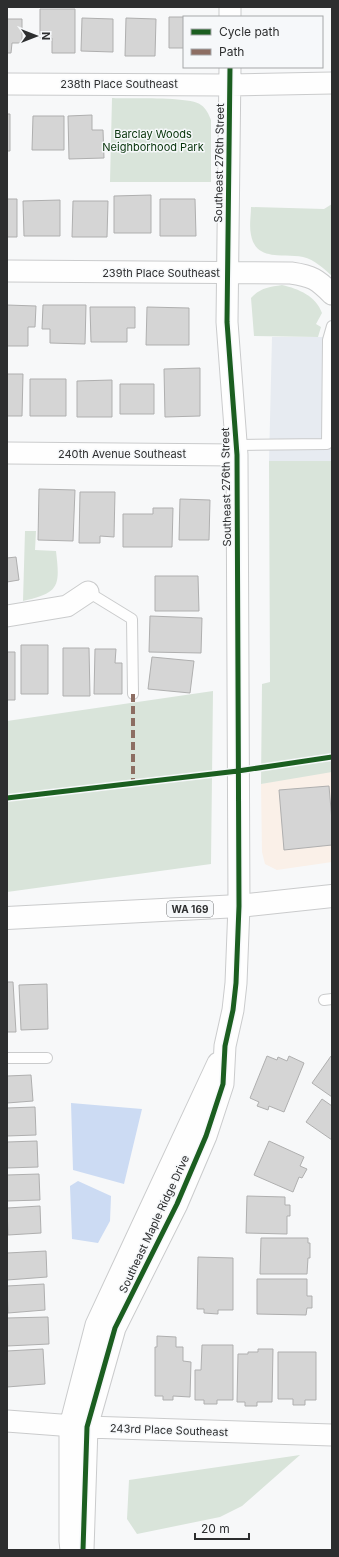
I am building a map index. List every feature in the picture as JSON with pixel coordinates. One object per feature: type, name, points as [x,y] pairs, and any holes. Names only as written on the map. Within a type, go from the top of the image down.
[{"type":"main road","name":"WA 169","points":[[7,918],[239,906],[332,896]]},
{"type":"street","name":"238th Place Southeast","points":[[7,84],[230,76],[332,83]]},
{"type":"street","name":"Southeast 276th Street","points":[[230,76],[228,322],[237,450],[239,906]]},
{"type":"street","name":"239th Place Southeast","points":[[7,272],[291,273],[309,276],[321,283],[332,294]]},
{"type":"street","name":"240th Avenue Southeast","points":[[7,453],[237,450]]},
{"type":"street","points":[[7,616],[66,606],[88,592]]},
{"type":"street","name":"Southeast Maple Ridge Drive","points":[[71,1550],[70,1541],[79,1426],[115,1328],[176,1204],[206,1136],[223,1084],[225,1046],[233,1010],[236,983],[239,906]]},
{"type":"street","name":"243rd Place Southeast","points":[[7,1421],[79,1426],[332,1435]]},
{"type":"street","name":"Southeast Maple Ridge Drive","points":[[79,1426],[83,1550]]},
{"type":"lane","points":[[237,450],[330,444],[328,340],[332,326]]},
{"type":"lane","points":[[88,592],[132,619],[133,694]]},
{"type":"lane","points":[[7,1058],[47,1058]]},
{"type":"shaded area","points":[[272,337],[332,337],[332,461],[269,461]]},
{"type":"shaded area","points":[[332,770],[332,862],[277,870],[265,864],[262,852],[261,784]]},
{"type":"green space","name":"Barclay Woods Neighborhood Park","points":[[112,98],[159,98],[185,100],[195,102],[203,106],[211,120],[211,182],[110,182]]},
{"type":"green space","points":[[332,204],[332,276],[319,265],[307,258],[272,255],[265,253],[254,244],[250,232],[251,207],[324,209]]},
{"type":"green space","points":[[282,285],[301,291],[316,302],[322,313],[316,324],[321,327],[318,337],[254,336],[251,298],[261,290]]},
{"type":"green space","points":[[269,461],[332,461],[332,772],[261,784],[262,684],[270,682]]},
{"type":"green space","points":[[25,531],[36,531],[35,550],[56,551],[58,572],[55,586],[51,591],[44,595],[23,601]]},
{"type":"green space","points":[[213,691],[211,864],[7,892],[7,721]]},
{"type":"green space","points":[[300,1455],[242,1506],[220,1517],[137,1534],[127,1519],[129,1480]]},
{"type":"water","points":[[71,1103],[142,1109],[124,1184],[73,1170]]},
{"type":"water","points":[[78,1181],[111,1196],[110,1221],[98,1243],[72,1239],[70,1186]]},
{"type":"building","points":[[40,9],[75,9],[75,53],[52,53],[52,38],[40,38]]},
{"type":"building","points":[[169,17],[183,17],[183,48],[169,48]]},
{"type":"building","points":[[82,18],[113,19],[113,52],[81,51]]},
{"type":"building","points":[[126,18],[156,19],[155,56],[125,56]]},
{"type":"building","points":[[7,19],[22,19],[22,43],[12,43],[11,53],[7,53]]},
{"type":"building","points":[[7,114],[10,114],[10,151],[7,151]]},
{"type":"building","points":[[92,115],[92,130],[103,130],[104,158],[69,159],[68,116]]},
{"type":"building","points":[[33,116],[64,116],[64,150],[32,150]]},
{"type":"building","points":[[151,195],[151,233],[114,233],[114,196]]},
{"type":"building","points":[[7,199],[17,199],[17,237],[7,237]]},
{"type":"building","points":[[160,199],[195,199],[196,236],[160,236]]},
{"type":"building","points":[[60,200],[60,236],[24,236],[23,201]]},
{"type":"building","points":[[73,201],[108,201],[107,237],[72,237]]},
{"type":"building","points":[[7,305],[36,306],[35,327],[28,327],[28,346],[7,346]]},
{"type":"building","points":[[43,305],[86,305],[85,344],[50,343],[50,329],[42,329]]},
{"type":"building","points":[[90,307],[135,307],[135,328],[127,328],[127,342],[91,342]]},
{"type":"building","points":[[147,307],[189,308],[189,345],[146,345]]},
{"type":"building","points":[[200,368],[200,416],[165,417],[164,369]]},
{"type":"building","points":[[7,374],[23,374],[22,416],[7,416]]},
{"type":"building","points":[[30,379],[66,379],[66,416],[30,416]]},
{"type":"building","points":[[112,380],[112,417],[77,417],[77,381]]},
{"type":"building","points":[[120,384],[154,384],[154,414],[120,414]]},
{"type":"building","points":[[39,489],[75,490],[73,541],[38,540]]},
{"type":"building","points":[[80,492],[115,492],[114,537],[100,536],[100,543],[79,543]]},
{"type":"building","points":[[180,499],[210,500],[209,540],[179,540]]},
{"type":"building","points":[[153,508],[173,508],[172,547],[123,547],[123,514],[153,514]]},
{"type":"building","points":[[16,557],[19,580],[7,582],[7,558]]},
{"type":"building","points":[[155,576],[198,576],[199,611],[155,611]]},
{"type":"building","points":[[150,616],[202,618],[201,653],[149,652]]},
{"type":"building","points":[[21,645],[48,645],[48,694],[21,694]]},
{"type":"building","points":[[63,648],[89,648],[90,696],[63,696]]},
{"type":"building","points":[[95,649],[116,649],[115,663],[122,663],[122,694],[94,694]]},
{"type":"building","points":[[7,652],[15,652],[15,700],[7,700]]},
{"type":"building","points":[[152,657],[194,661],[190,693],[148,689]]},
{"type":"building","points":[[329,786],[332,821],[332,845],[284,850],[279,790]]},
{"type":"building","points":[[7,982],[13,982],[16,1032],[7,1032]]},
{"type":"building","points":[[47,984],[48,1029],[21,1030],[19,985]]},
{"type":"building","points":[[267,1056],[277,1060],[278,1057],[287,1061],[289,1056],[304,1063],[284,1112],[269,1106],[268,1110],[257,1106],[259,1102],[250,1098]]},
{"type":"building","points":[[331,1056],[332,1057],[332,1097],[312,1083]]},
{"type":"building","points":[[31,1075],[33,1101],[7,1103],[7,1076]]},
{"type":"building","points":[[322,1099],[332,1106],[332,1140],[306,1122]]},
{"type":"building","points":[[35,1107],[36,1135],[7,1136],[7,1108]]},
{"type":"building","points":[[37,1141],[38,1167],[7,1168],[7,1142]]},
{"type":"building","points":[[269,1141],[304,1157],[300,1166],[307,1169],[302,1178],[299,1177],[293,1192],[254,1175]]},
{"type":"building","points":[[39,1174],[40,1200],[7,1201],[7,1175]]},
{"type":"building","points":[[247,1196],[285,1197],[285,1205],[290,1205],[290,1216],[287,1216],[287,1234],[246,1233]]},
{"type":"building","points":[[40,1206],[41,1233],[8,1235],[7,1208]]},
{"type":"building","points":[[261,1238],[308,1238],[308,1243],[310,1243],[310,1258],[308,1258],[307,1274],[260,1274]]},
{"type":"building","points":[[46,1251],[47,1277],[7,1280],[7,1253]]},
{"type":"building","points":[[198,1257],[233,1258],[233,1310],[218,1310],[218,1314],[204,1313],[204,1309],[197,1309]]},
{"type":"building","points":[[257,1279],[307,1279],[307,1296],[312,1296],[312,1308],[307,1308],[306,1315],[257,1314]]},
{"type":"building","points":[[44,1284],[45,1310],[8,1313],[7,1286]]},
{"type":"building","points":[[48,1317],[49,1344],[7,1346],[7,1318]]},
{"type":"building","points":[[157,1336],[176,1337],[176,1347],[183,1347],[183,1361],[191,1362],[190,1397],[173,1396],[173,1400],[163,1400],[163,1396],[155,1396],[155,1347],[157,1347]]},
{"type":"building","points":[[202,1345],[233,1345],[233,1400],[217,1400],[217,1404],[204,1404],[204,1400],[195,1400],[195,1370],[201,1370]]},
{"type":"building","points":[[43,1349],[45,1384],[7,1387],[7,1351]]},
{"type":"building","points":[[258,1349],[273,1349],[272,1402],[257,1402],[257,1406],[245,1406],[245,1402],[237,1402],[238,1354],[258,1352]]},
{"type":"building","points":[[278,1352],[316,1352],[316,1400],[305,1400],[305,1405],[293,1405],[293,1399],[278,1399]]},
{"type":"marked path","points":[[133,694],[133,783]]},
{"type":"cycle path","points":[[83,1550],[87,1427],[115,1328],[177,1204],[206,1136],[223,1084],[225,1046],[233,1010],[236,983],[239,906],[237,455],[227,322],[230,68]]},
{"type":"cycle path","points":[[7,798],[238,771],[332,757]]}]
